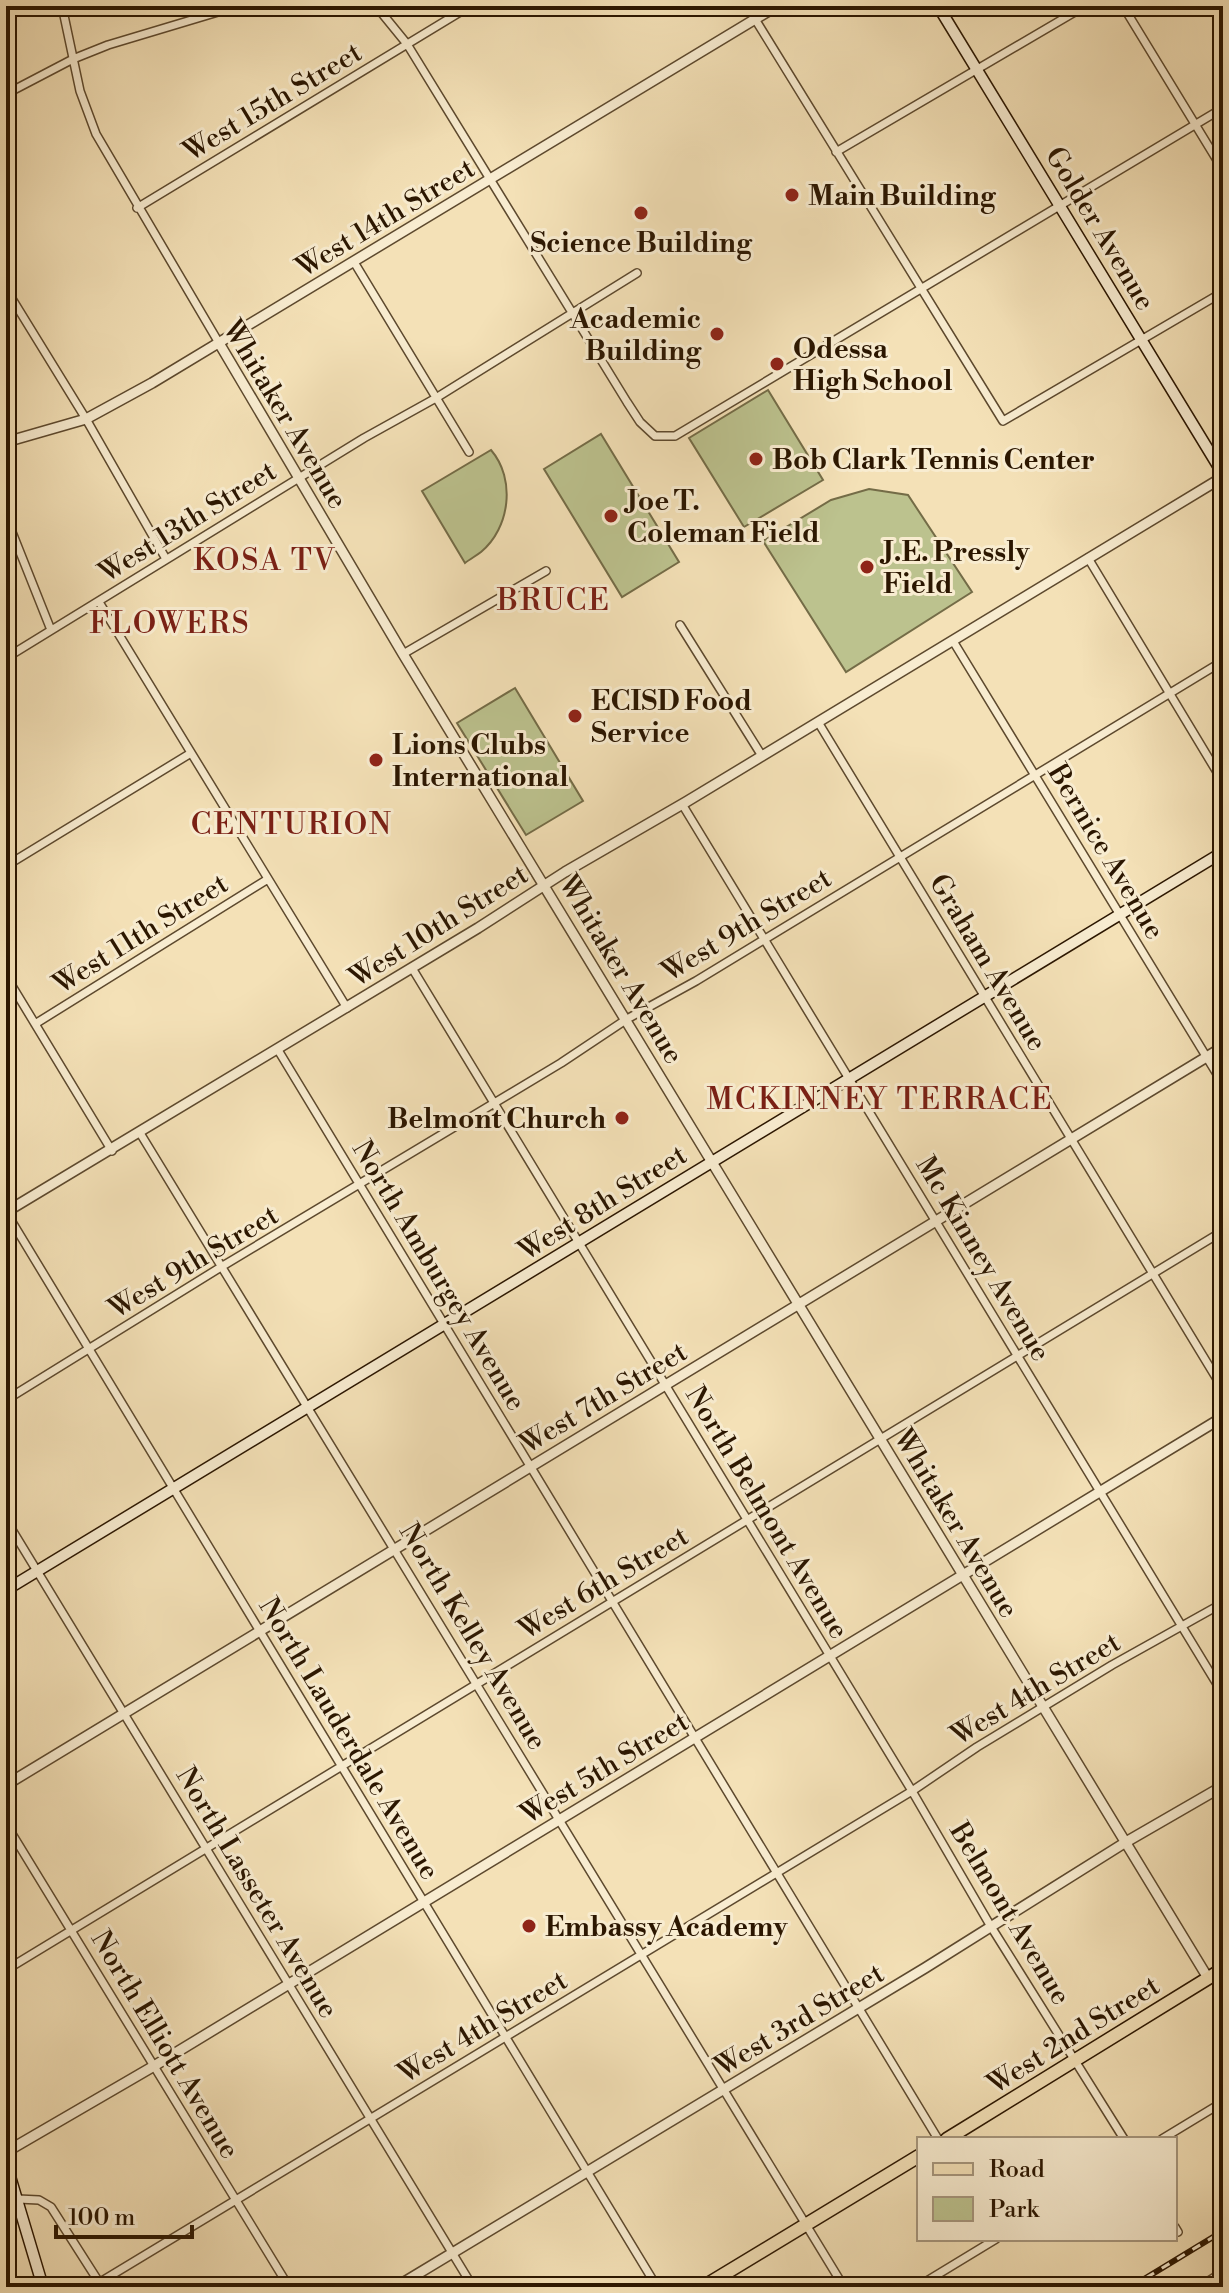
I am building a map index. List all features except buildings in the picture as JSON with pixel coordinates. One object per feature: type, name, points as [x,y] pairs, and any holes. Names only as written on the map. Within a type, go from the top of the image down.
[{"type":"main road","name":"Golder Avenue","points":[[938,6],[1223,476]]},
{"type":"main road","name":"West 8th Street","points":[[6,1590],[1223,852]]},
{"type":"main road","name":"West 2nd Street","points":[[950,2137],[1223,1969]]},
{"type":"main road","points":[[703,2287],[917,2157]]},
{"type":"main road","points":[[6,2163],[43,2287]]},
{"type":"street","name":"Whitaker Avenue","points":[[62,6],[80,91],[96,134],[137,208],[403,654],[1208,1978]]},
{"type":"street","points":[[6,94],[73,59],[108,45],[238,6]]},
{"type":"street","points":[[376,6],[407,44],[627,402],[640,422],[655,436],[675,436],[1223,108]]},
{"type":"street","name":"West 15th Street","points":[[137,208],[470,6]]},
{"type":"street","points":[[747,6],[1003,421],[1223,292]]},
{"type":"street","name":"West 14th Street","points":[[6,442],[86,419],[219,343],[777,6]]},
{"type":"street","points":[[836,152],[1085,6]]},
{"type":"street","points":[[1123,6],[1223,170]]},
{"type":"street","points":[[354,262],[469,452]]},
{"type":"street","name":"West 13th Street","points":[[6,658],[298,477],[436,398],[637,273]]},
{"type":"street","points":[[6,289],[86,419],[166,559]]},
{"type":"street","name":"West 10th Street","points":[[6,1212],[112,1151],[545,885],[1223,476]]},
{"type":"street","points":[[6,517],[51,630]]},
{"type":"street","points":[[1088,558],[1223,782]]},
{"type":"street","points":[[403,654],[546,571]]},
{"type":"street","points":[[99,602],[347,1008]]},
{"type":"street","points":[[680,625],[762,756]]},
{"type":"street","name":"Bernice Avenue","points":[[953,641],[1223,1084]]},
{"type":"street","name":"West 9th Street","points":[[6,1400],[494,1104],[627,1019],[1223,661]]},
{"type":"street","name":"Graham Avenue","points":[[818,722],[1223,1389]]},
{"type":"street","points":[[6,866],[191,753]]},
{"type":"street","name":"Mc Kinney Avenue","points":[[682,804],[1223,1694]]},
{"type":"street","name":"West 11th Street","points":[[35,1024],[268,879]]},
{"type":"street","name":"North Belmont Avenue","points":[[412,968],[912,1791]]},
{"type":"street","points":[[6,976],[112,1151]]},
{"type":"street","name":"West 7th Street","points":[[6,1785],[1223,1047]]},
{"type":"street","name":"North Amburgey Avenue","points":[[278,1050],[937,2137]]},
{"type":"street","name":"North Kelley Avenue","points":[[140,1133],[844,2287]]},
{"type":"street","name":"North Lauderdale Avenue","points":[[6,1212],[657,2287]]},
{"type":"street","name":"West 6th Street","points":[[6,1970],[1223,1231]]},
{"type":"street","name":"West 5th Street","points":[[6,2152],[154,2066],[1223,1417]]},
{"type":"street","name":"North Lasseter Avenue","points":[[6,1520],[473,2287]]},
{"type":"street","name":"West 4th Street","points":[[98,2285],[912,1791],[1112,1665],[1223,1603]]},
{"type":"street","name":"West 3rd Street","points":[[396,2287],[1223,1786]]},
{"type":"street","name":"Belmont Avenue","points":[[912,1791],[990,1925],[1123,2137]]},
{"type":"street","name":"North Elliott Avenue","points":[[6,1824],[289,2287]]},
{"type":"street","points":[[1165,2137],[1223,2102]]},
{"type":"street","points":[[18,2199],[39,2200],[51,2207],[98,2285]]},
{"type":"street","points":[[917,2287],[993,2241]]},
{"type":"street","points":[[1201,2287],[1223,2273]]},
{"type":"green space","name":"Bob Clark Tennis Center","points":[[768,390],[823,480],[744,527],[689,438]]},
{"type":"green space","name":"Joe T. Coleman Field","points":[[601,434],[679,562],[622,597],[544,469]]},
{"type":"green space","points":[[491,450],[504,475],[504,517],[491,542],[465,563],[422,491]]},
{"type":"green space","name":"J.E. Pressly Field","points":[[869,489],[908,495],[972,592],[846,672],[763,541],[831,500]]},
{"type":"green space","points":[[515,688],[583,801],[526,835],[457,723]]},
{"type":"railway","points":[[1131,2287],[1223,2231]]},
{"type":"place","name":"Main Building","points":[[792,195]]},
{"type":"place","name":"Science Building","points":[[641,213]]},
{"type":"place","name":"Academic Building","points":[[717,334]]},
{"type":"place","name":"Odessa High School","points":[[777,364]]},
{"type":"place","name":"Bob Clark Tennis Center","points":[[756,459]]},
{"type":"place","name":"Joe T. Coleman Field","points":[[611,516]]},
{"type":"place","name":"J.E. Pressly Field","points":[[867,567]]},
{"type":"place","name":"ECISD Food Service","points":[[575,716]]},
{"type":"place","name":"Lions Clubs International","points":[[376,760]]},
{"type":"place","name":"Belmont Church","points":[[622,1118]]},
{"type":"place","name":"Embassy Academy","points":[[529,1926]]},
{"type":"district","name":"KOSA TV","points":[[265,560]]},
{"type":"district","name":"BRUCE","points":[[554,600]]},
{"type":"district","name":"FLOWERS","points":[[170,623]]},
{"type":"district","name":"CENTURION","points":[[292,824]]},
{"type":"district","name":"MCKINNEY TERRACE","points":[[880,1099]]}]
